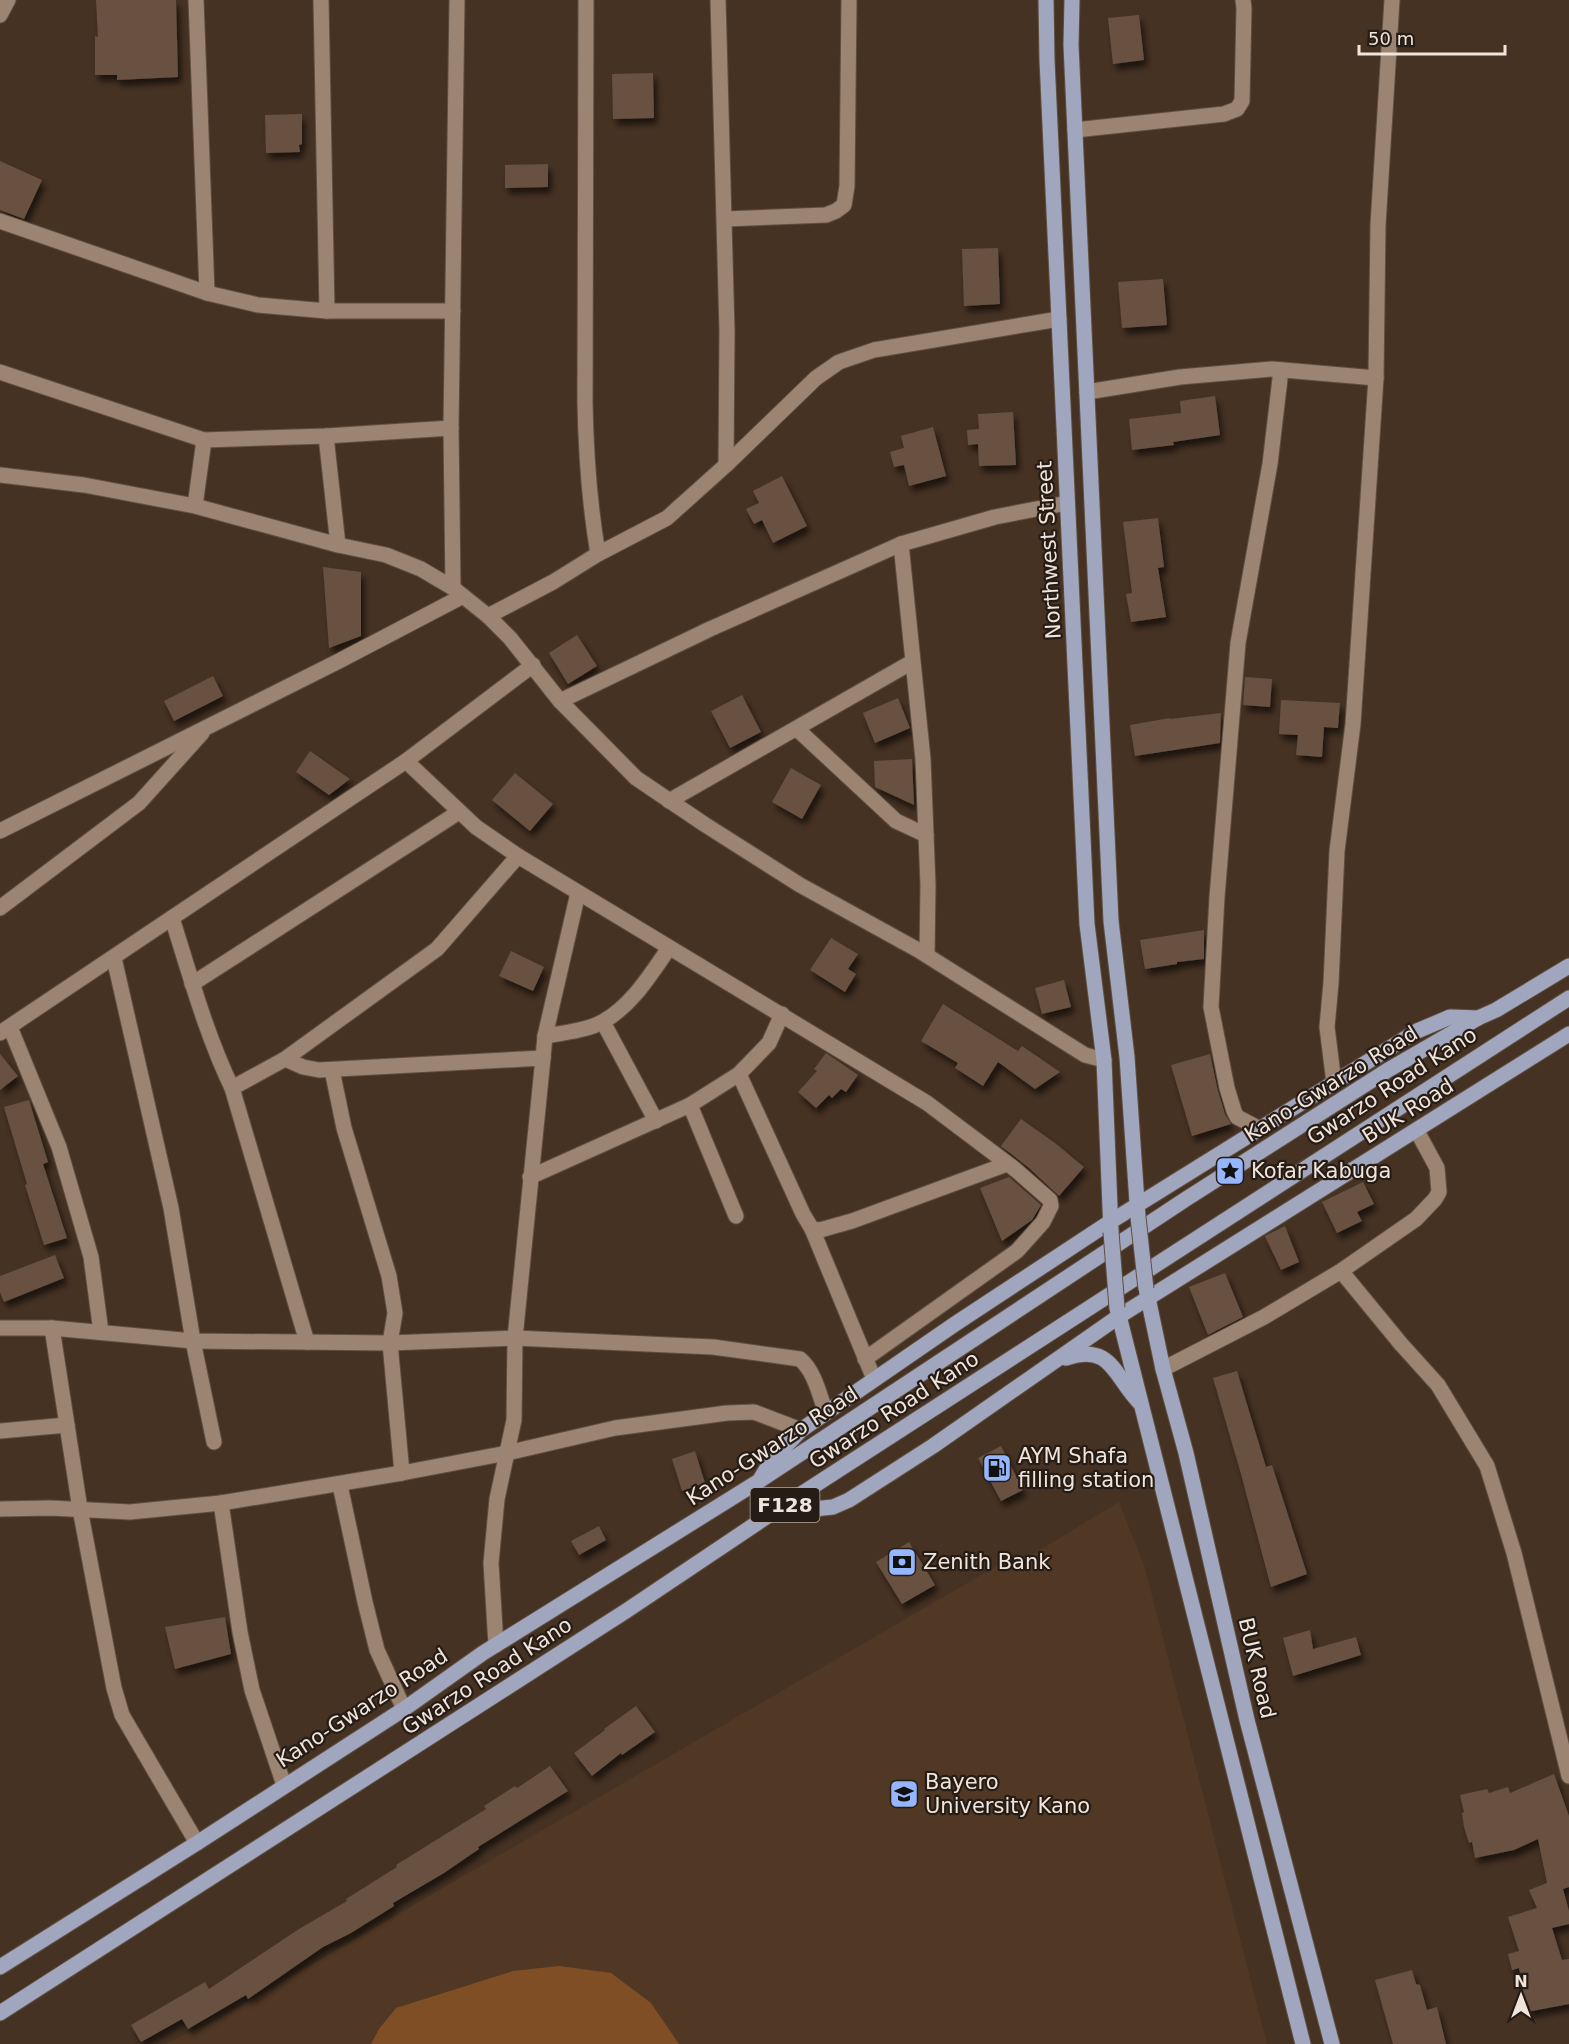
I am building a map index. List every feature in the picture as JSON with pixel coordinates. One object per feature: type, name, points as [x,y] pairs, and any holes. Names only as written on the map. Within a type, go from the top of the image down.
[{"type":"main road","name":"Northwest Street","points":[[1046,0],[1087,924],[1104,1060],[1110,1227],[1118,1312]]},
{"type":"main road","points":[[1071,0],[1111,921],[1127,1057],[1137,1212],[1147,1294]]},
{"type":"main road","name":"Kano-Gwarzo Road","points":[[0,1967],[404,1709],[496,1645],[759,1481],[1186,1199],[1388,1070],[1569,966]]},
{"type":"main road","name":"Gwarzo Road Kano","points":[[0,2013],[1565,1004]]},
{"type":"main road","points":[[759,1481],[772,1460],[801,1430],[874,1379],[1110,1227],[1137,1212],[1260,1129],[1417,1031],[1450,1017],[1478,1018]]},
{"type":"main road","name":"BUK Road","points":[[788,1504],[814,1509],[833,1507],[849,1500],[1057,1360],[1118,1312],[1417,1131],[1569,1034]]},
{"type":"main road","name":"BUK Road","points":[[1147,1294],[1247,1720],[1332,2044]]},
{"type":"main road","points":[[1118,1312],[1303,2044]]},
{"type":"main road","points":[[1057,1360],[1095,1353],[1109,1361],[1128,1390],[1142,1405]]},
{"type":"street","points":[[0,15],[8,0]]},
{"type":"street","points":[[196,0],[207,293]]},
{"type":"street","points":[[321,0],[327,311]]},
{"type":"street","points":[[457,0],[451,428],[458,592]]},
{"type":"street","points":[[586,0],[585,413],[590,508],[598,554]]},
{"type":"street","points":[[718,0],[727,331],[726,465]]},
{"type":"street","points":[[724,219],[826,215],[844,205],[847,186],[849,0]]},
{"type":"street","points":[[1075,130],[1224,114],[1236,109],[1242,101],[1243,0]]},
{"type":"street","points":[[1334,1083],[1327,1027],[1332,983],[1336,851],[1353,724],[1376,378],[1378,225],[1392,0]]},
{"type":"street","points":[[0,221],[207,293],[258,305],[327,311],[453,311]]},
{"type":"street","points":[[488,616],[667,518],[816,378],[839,362],[874,350],[1059,319]]},
{"type":"street","points":[[1087,392],[1180,377],[1272,369],[1376,378]]},
{"type":"street","points":[[1260,1129],[1238,1117],[1234,1111],[1227,1088],[1211,1007],[1218,886],[1238,643],[1270,464],[1281,370]]},
{"type":"street","points":[[0,372],[204,440],[326,436],[451,428]]},
{"type":"street","points":[[326,436],[338,545]]},
{"type":"street","points":[[195,506],[204,440]]},
{"type":"street","points":[[0,475],[84,485],[195,506],[405,561],[458,592],[488,616],[533,664],[560,701],[636,778],[800,885],[927,955],[1086,1055],[1104,1060]]},
{"type":"street","points":[[560,701],[710,628],[901,544],[995,517],[1067,503]]},
{"type":"street","points":[[901,544],[923,759],[927,955]]},
{"type":"street","points":[[0,831],[339,661],[458,592]]},
{"type":"street","points":[[669,801],[912,662]]},
{"type":"street","points":[[101,1332],[91,1257],[59,1147],[5,1030],[406,761],[533,664]]},
{"type":"street","points":[[0,908],[140,803],[208,726]]},
{"type":"street","points":[[797,729],[896,821],[926,835]]},
{"type":"street","points":[[406,761],[476,827],[518,856],[927,1103],[1050,1200],[1051,1206],[1043,1222],[1017,1251],[865,1359]]},
{"type":"street","points":[[192,984],[459,812]]},
{"type":"street","points":[[232,1088],[285,1059],[437,950],[518,856]]},
{"type":"street","points":[[496,1645],[491,1563],[497,1499],[514,1420],[515,1338],[545,1036],[578,892]]},
{"type":"street","points":[[172,918],[192,984],[232,1088],[307,1342]]},
{"type":"street","points":[[545,1036],[603,1022],[640,991],[669,948]]},
{"type":"street","points":[[114,957],[171,1208],[193,1341],[214,1442]]},
{"type":"street","points":[[531,1176],[690,1105],[739,1074],[769,1043],[782,1014]]},
{"type":"street","points":[[603,1022],[656,1121]]},
{"type":"street","points":[[285,1059],[303,1067],[332,1070],[543,1058]]},
{"type":"street","points":[[332,1070],[344,1128],[389,1276],[395,1313],[390,1343],[402,1473]]},
{"type":"street","points":[[739,1074],[812,1229],[874,1379]]},
{"type":"street","points":[[690,1105],[736,1216]]},
{"type":"street","points":[[1163,1369],[1264,1317],[1341,1271],[1416,1219],[1439,1192],[1437,1168],[1417,1131]]},
{"type":"street","points":[[812,1229],[820,1230],[852,1221],[1007,1164]]},
{"type":"street","points":[[1341,1271],[1438,1385],[1487,1466],[1514,1553],[1569,1776]]},
{"type":"street","points":[[0,1328],[52,1328],[193,1341],[390,1343],[515,1338],[714,1347],[800,1359],[813,1377],[826,1413]]},
{"type":"street","points":[[52,1328],[80,1509],[114,1688],[122,1714],[197,1843]]},
{"type":"street","points":[[0,1509],[80,1509],[130,1512],[220,1503],[340,1485],[507,1453],[615,1428],[727,1413],[754,1412],[801,1430]]},
{"type":"street","points":[[0,1431],[67,1425]]},
{"type":"street","points":[[340,1485],[377,1650],[404,1709]]},
{"type":"street","points":[[220,1503],[240,1632],[252,1690],[285,1785]]},
{"type":"shaded area","name":"Bayero University Kano","points":[[1119,1502],[1145,1568],[1267,2044],[165,2044],[216,2020],[1007,1560],[1012,1567]]},
{"type":"shaded area","points":[[559,1966],[611,1973],[651,2003],[679,2044],[371,2044],[379,2029],[396,2008],[513,1971]]},
{"type":"building","points":[[96,0],[176,0],[178,77],[117,80],[117,75],[95,75],[95,36],[98,37]]},
{"type":"building","points":[[1139,15],[1144,60],[1113,64],[1108,18]]},
{"type":"building","points":[[653,73],[654,118],[613,119],[612,74]]},
{"type":"building","points":[[302,114],[300,152],[266,153],[265,115]]},
{"type":"building","points":[[0,161],[42,180],[24,219],[0,210]]},
{"type":"building","points":[[548,164],[548,187],[505,188],[505,165]]},
{"type":"building","points":[[998,248],[1000,304],[964,306],[962,249]]},
{"type":"building","points":[[1163,279],[1167,325],[1122,328],[1118,282]]},
{"type":"building","points":[[1215,396],[1220,435],[1173,442],[1174,445],[1132,450],[1129,419],[1181,413],[1180,401]]},
{"type":"building","points":[[1013,412],[1016,465],[979,466],[978,444],[968,445],[967,430],[979,429],[978,414]]},
{"type":"building","points":[[933,427],[946,476],[909,486],[904,465],[894,467],[890,452],[904,448],[901,436]]},
{"type":"building","points":[[782,476],[807,526],[773,543],[762,520],[754,524],[746,509],[759,503],[753,491]]},
{"type":"building","points":[[1158,518],[1164,567],[1158,568],[1166,617],[1131,622],[1126,594],[1132,593],[1123,522]]},
{"type":"building","points":[[323,567],[361,572],[361,636],[329,648]]},
{"type":"building","points":[[577,635],[597,666],[568,684],[549,653]]},
{"type":"building","points":[[213,676],[223,696],[174,721],[164,701]]},
{"type":"building","points":[[1245,677],[1272,679],[1270,707],[1243,705]]},
{"type":"building","points":[[742,695],[761,732],[730,748],[711,711]]},
{"type":"building","points":[[898,698],[910,728],[875,743],[863,713]]},
{"type":"building","points":[[1281,700],[1340,703],[1338,728],[1324,727],[1322,757],[1296,755],[1298,735],[1279,734]]},
{"type":"building","points":[[1221,713],[1220,743],[1135,756],[1130,725]]},
{"type":"building","points":[[310,751],[350,779],[329,795],[296,772]]},
{"type":"building","points":[[912,759],[914,805],[875,787],[874,761]]},
{"type":"building","points":[[791,768],[821,785],[802,819],[772,802]]},
{"type":"building","points":[[515,773],[553,804],[530,831],[492,800]]},
{"type":"building","points":[[1204,930],[1204,959],[1145,969],[1140,940]]},
{"type":"building","points":[[831,938],[858,954],[848,969],[856,974],[845,992],[810,970]]},
{"type":"building","points":[[511,951],[544,967],[533,991],[499,976]]},
{"type":"building","points":[[1064,980],[1071,1007],[1042,1014],[1035,988]]},
{"type":"building","points":[[943,1004],[1018,1051],[1022,1046],[1060,1072],[1035,1089],[998,1062],[983,1086],[955,1068],[958,1063],[921,1041]]},
{"type":"building","points":[[826,1053],[858,1075],[846,1092],[841,1089],[832,1098],[829,1095],[816,1108],[798,1092],[817,1071],[814,1069]]},
{"type":"building","points":[[0,1054],[18,1076],[0,1090]]},
{"type":"building","points":[[1210,1054],[1218,1091],[1225,1114],[1231,1124],[1192,1136],[1171,1065]]},
{"type":"building","points":[[29,1100],[48,1162],[43,1164],[67,1238],[44,1245],[4,1107]]},
{"type":"building","points":[[1021,1119],[1084,1167],[1059,1196],[1001,1146]]},
{"type":"building","points":[[1009,1177],[1041,1205],[1032,1220],[1002,1241],[980,1188]]},
{"type":"building","points":[[1363,1182],[1374,1204],[1357,1212],[1362,1221],[1337,1233],[1322,1202]]},
{"type":"building","points":[[1285,1226],[1299,1262],[1281,1270],[1265,1236]]},
{"type":"building","points":[[55,1255],[64,1278],[4,1302],[0,1292],[0,1276]]},
{"type":"building","points":[[1225,1273],[1243,1317],[1208,1335],[1189,1287]]},
{"type":"building","points":[[1237,1371],[1266,1467],[1272,1465],[1307,1574],[1271,1587],[1213,1378]]},
{"type":"building","points":[[1001,1446],[1023,1490],[1001,1501],[978,1458]]},
{"type":"building","points":[[695,1451],[705,1483],[682,1491],[672,1459]]},
{"type":"building","points":[[599,1526],[606,1540],[579,1555],[571,1541]]},
{"type":"building","points":[[909,1542],[935,1585],[902,1604],[876,1562]]},
{"type":"building","points":[[225,1617],[231,1654],[175,1669],[165,1627]]},
{"type":"building","points":[[1310,1630],[1313,1649],[1356,1637],[1361,1655],[1293,1676],[1283,1638]]},
{"type":"building","points":[[636,1706],[655,1732],[622,1755],[621,1753],[592,1776],[574,1753]]},
{"type":"building","points":[[550,1766],[568,1791],[478,1847],[479,1849],[444,1873],[393,1903],[394,1906],[351,1933],[323,1947],[248,1999],[246,1995],[188,2029],[182,2019],[141,2042],[131,2025],[205,1982],[209,1989],[299,1929],[347,1901],[346,1899],[397,1867],[396,1865],[486,1809],[484,1806]]},
{"type":"building","points":[[1554,1774],[1569,1816],[1569,1887],[1563,1889],[1569,1911],[1569,1924],[1552,1928],[1562,1960],[1569,1959],[1569,2004],[1527,2012],[1519,1968],[1512,1970],[1508,1954],[1519,1951],[1508,1917],[1537,1908],[1529,1890],[1547,1883],[1538,1839],[1514,1850],[1475,1858],[1472,1842],[1469,1843],[1464,1827],[1462,1813],[1464,1812],[1460,1795],[1487,1789],[1489,1793],[1508,1787],[1510,1793]]},
{"type":"building","points":[[1412,1970],[1416,1984],[1420,1985],[1427,2010],[1437,2007],[1446,2044],[1393,2044],[1375,1980]]},
{"type":"place","name":"Kofar Kabuga","points":[[1230,1171]]},
{"type":"place","name":"AYM Shafa filling station","points":[[997,1468]]},
{"type":"place","name":"Zenith Bank","points":[[902,1562]]},
{"type":"place","name":"Bayero University Kano","points":[[904,1794]]}]
